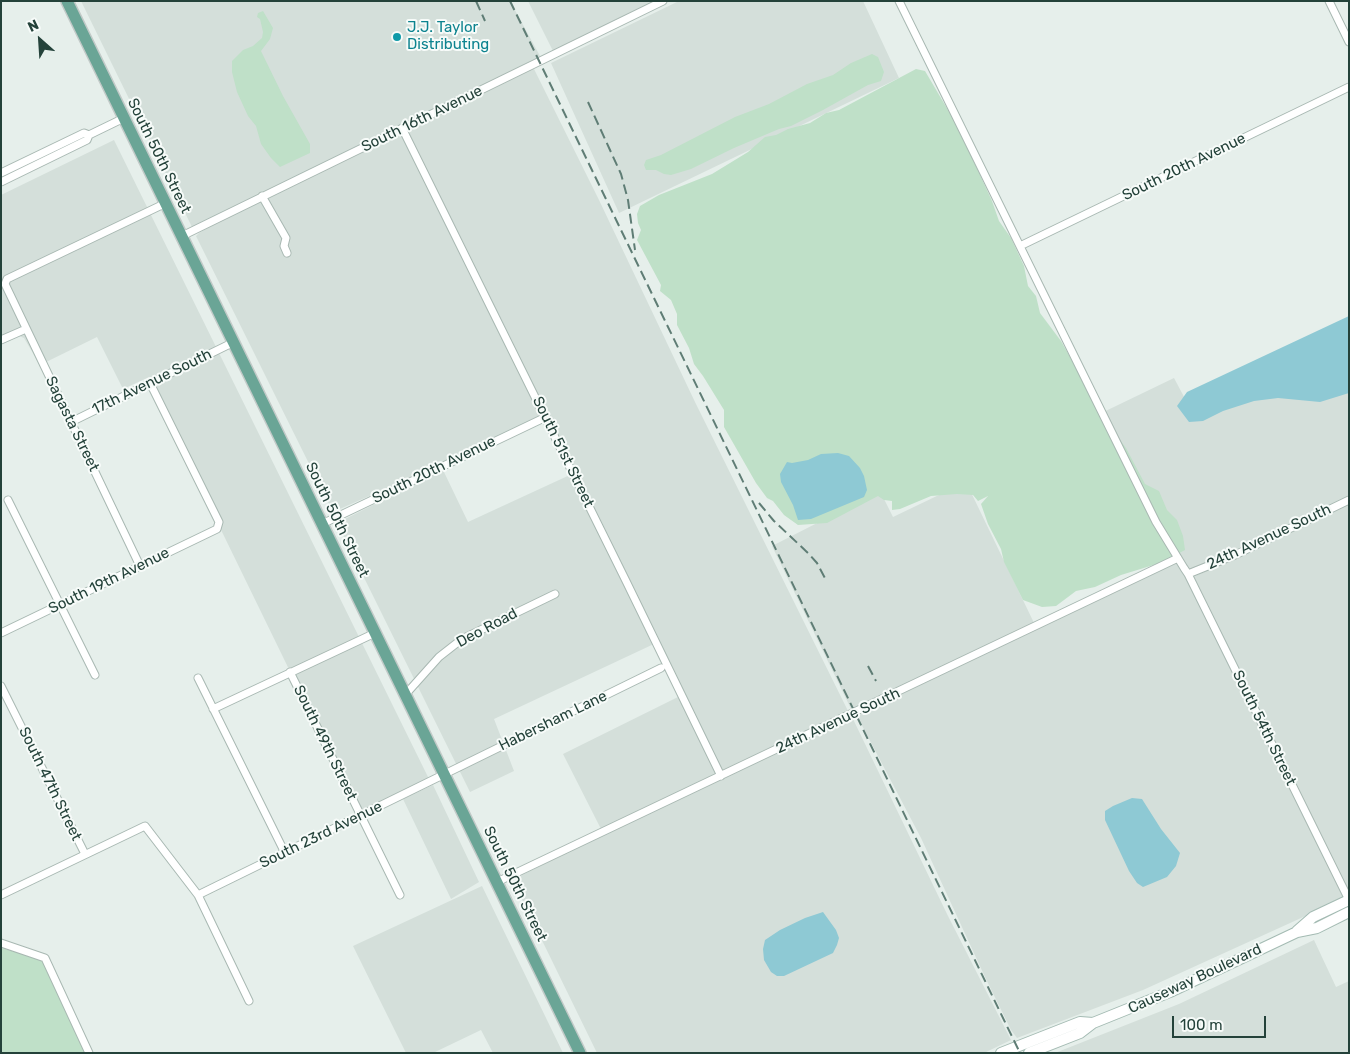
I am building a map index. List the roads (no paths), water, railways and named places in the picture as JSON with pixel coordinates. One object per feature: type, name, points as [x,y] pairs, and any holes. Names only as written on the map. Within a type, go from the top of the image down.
[{"type":"main road","name":"South 50th Street","points":[[67,1],[580,1053]]},
{"type":"main road","name":"Causeway Boulevard","points":[[1297,932],[1313,918],[1349,900]]},
{"type":"main road","points":[[1310,929],[1322,919],[1349,905]]},
{"type":"main road","name":"Causeway Boulevard","points":[[1029,1053],[1080,1033],[1093,1024],[1170,992],[1297,932],[1317,928],[1349,912]]},
{"type":"main road","name":"Causeway Boulevard","points":[[1001,1053],[1080,1022],[1093,1024]]},
{"type":"street","name":"South 16th Avenue","points":[[182,236],[662,1]]},
{"type":"street","name":"South 54th Street","points":[[898,1],[1153,516],[1188,574],[1349,900]]},
{"type":"street","points":[[1329,1],[1349,42]]},
{"type":"street","name":"South 20th Avenue","points":[[1020,246],[1349,87]]},
{"type":"street","points":[[1,182],[87,140],[89,135],[124,118]]},
{"type":"street","name":"South 51st Street","points":[[402,128],[546,417],[721,776]]},
{"type":"street","points":[[1,173],[84,133],[89,135]]},
{"type":"street","points":[[262,196],[286,238],[284,246],[287,253]]},
{"type":"street","name":"Sagasta Street","points":[[140,566],[5,284],[16,275],[166,204]]},
{"type":"street","points":[[1,340],[26,329]]},
{"type":"street","name":"17th Avenue South","points":[[71,422],[234,342]]},
{"type":"street","name":"South 19th Avenue","points":[[1,633],[217,529],[219,522],[150,383]]},
{"type":"street","name":"South 20th Avenue","points":[[322,524],[546,417]]},
{"type":"street","points":[[8,500],[95,675]]},
{"type":"street","name":"24th Avenue South","points":[[1188,574],[1235,555],[1349,500]]},
{"type":"street","name":"24th Avenue South","points":[[497,882],[1178,558]]},
{"type":"street","name":"Deo Road","points":[[405,695],[439,657],[462,639],[554,594]]},
{"type":"street","points":[[213,709],[375,632]]},
{"type":"street","name":"Habersham Lane","points":[[444,774],[661,668]]},
{"type":"street","name":"South 49th Street","points":[[290,672],[400,895]]},
{"type":"street","points":[[198,678],[284,852]]},
{"type":"street","name":"South 47th Street","points":[[1,686],[85,854]]},
{"type":"street","name":"South 23rd Avenue","points":[[198,895],[444,774]]},
{"type":"street","points":[[1,896],[146,826],[198,895],[249,1001]]},
{"type":"street","points":[[1,943],[45,958],[89,1053]]},
{"type":"water","points":[[1349,316],[1349,393],[1320,402],[1278,398],[1254,401],[1223,411],[1203,421],[1189,422],[1177,406],[1187,392]]},
{"type":"water","points":[[838,453],[849,456],[860,468],[867,490],[864,497],[811,519],[798,520],[793,505],[781,482],[780,474],[787,462],[808,460],[821,454]]},
{"type":"water","points":[[1132,798],[1142,799],[1161,829],[1180,853],[1176,866],[1167,877],[1143,887],[1137,883],[1129,871],[1105,820],[1105,811]]},
{"type":"water","points":[[823,912],[836,930],[839,938],[833,953],[784,976],[777,976],[771,972],[764,960],[763,949],[765,940],[780,930]]},
{"type":"railway","points":[[476,1],[485,21]]},
{"type":"railway","points":[[510,1],[1020,1053]]},
{"type":"railway","points":[[588,102],[621,174],[628,200],[635,250]]},
{"type":"railway","points":[[759,503],[774,521],[817,563],[827,582]]},
{"type":"railway","points":[[868,666],[876,681]]},
{"type":"place","name":"J.J. Taylor Distributing","points":[[397,37]]}]
